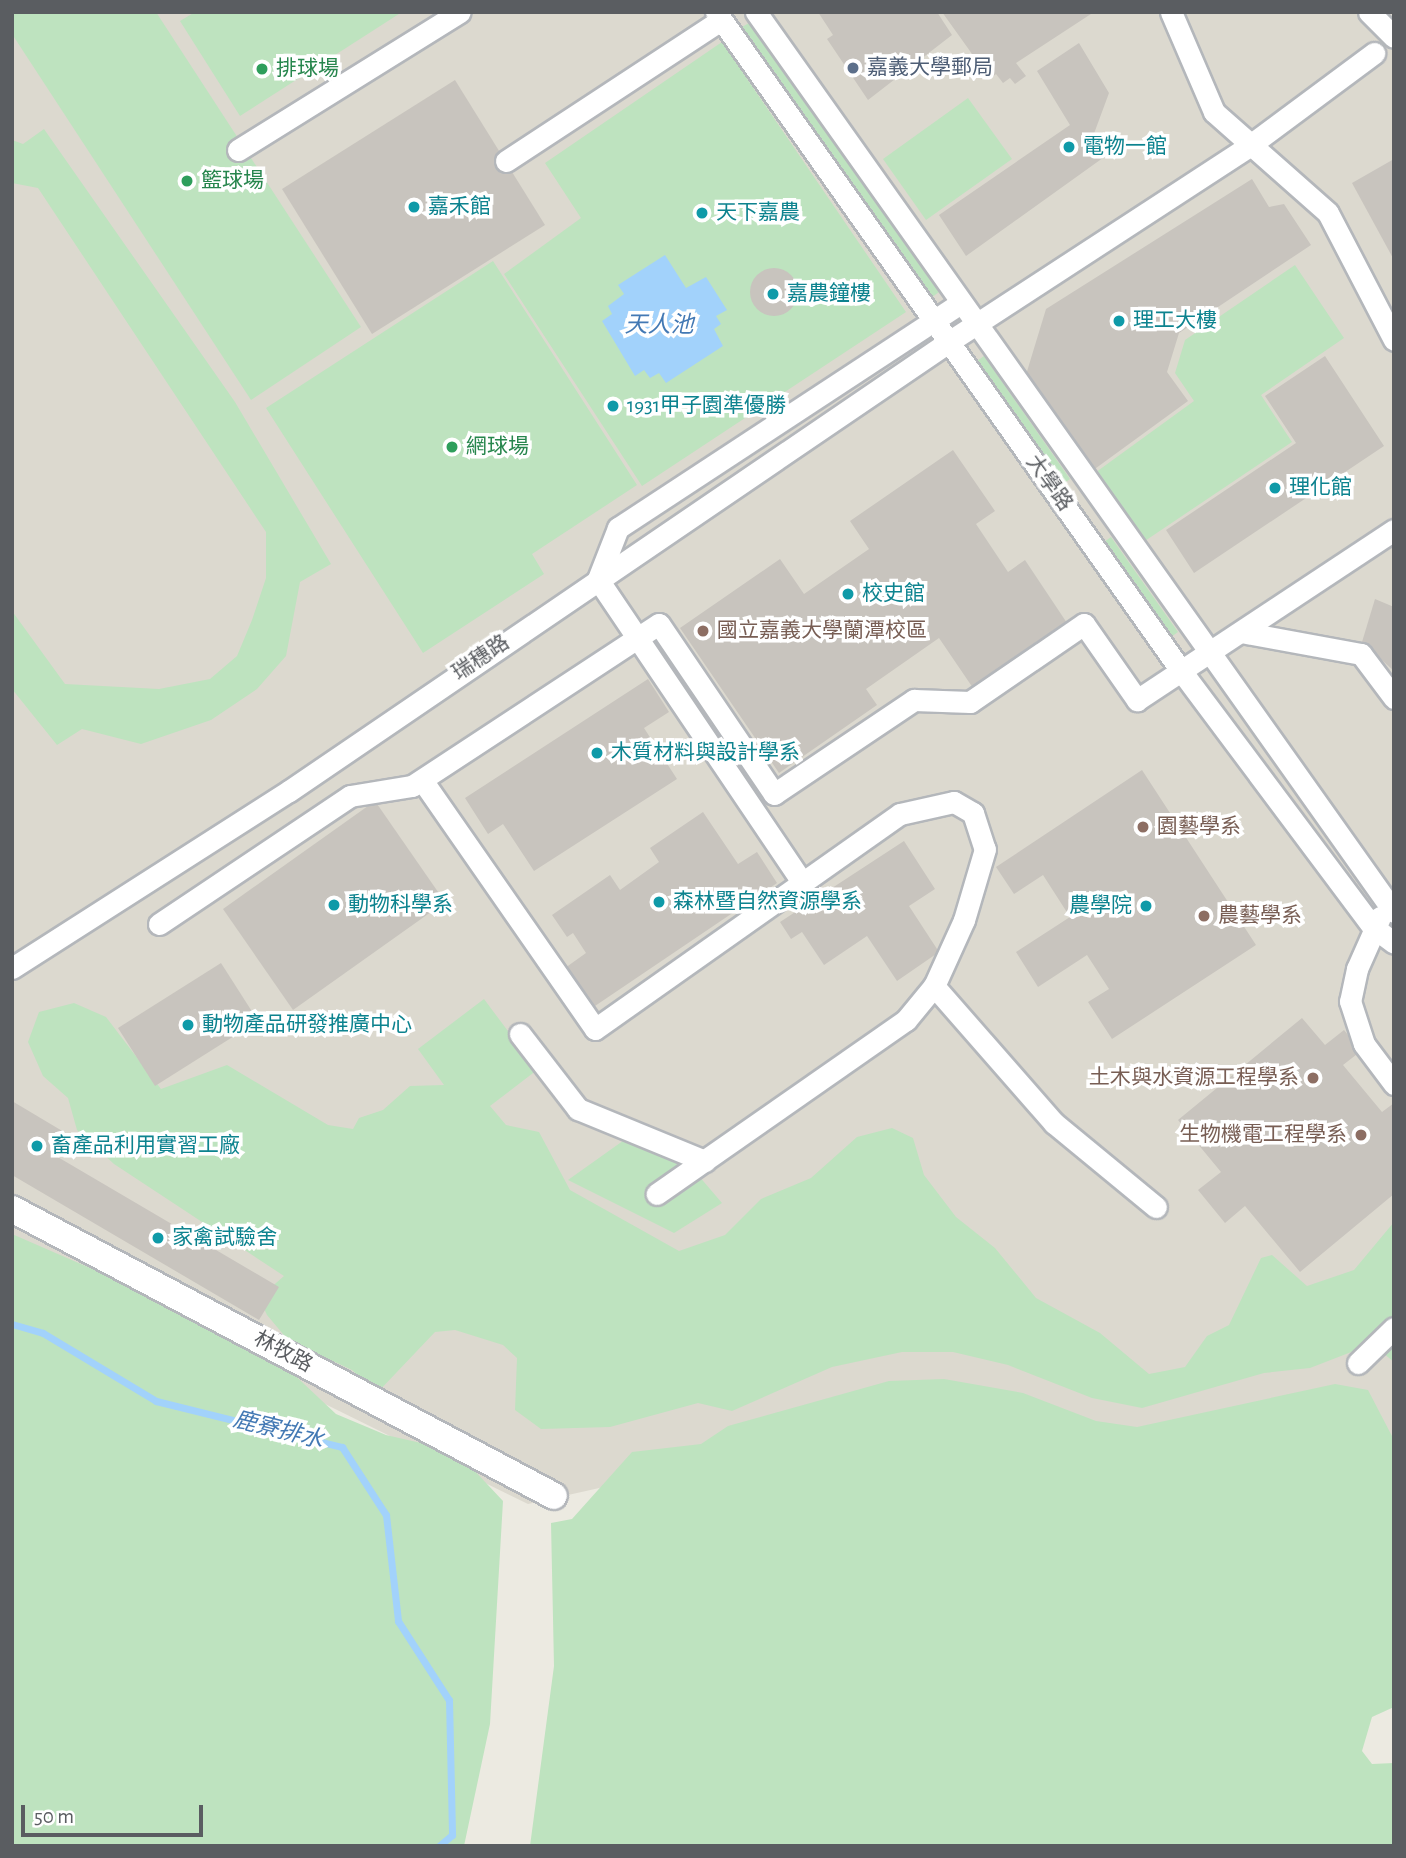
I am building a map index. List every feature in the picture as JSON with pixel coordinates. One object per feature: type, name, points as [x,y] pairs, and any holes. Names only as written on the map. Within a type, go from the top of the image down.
[{"type":"street","points":[[239,150],[460,12]]},
{"type":"street","points":[[756,12],[1208,655],[1391,905],[1373,927],[1350,1001],[1364,1044],[1394,1084]]},
{"type":"street","points":[[1171,12],[1214,112],[1328,213],[1394,340]]},
{"type":"street","points":[[1369,12],[1394,37]]},
{"type":"street","points":[[506,161],[718,16]]},
{"type":"street","name":"大學路","points":[[718,16],[1182,672],[1373,927],[1394,943]]},
{"type":"street","name":"瑞穗路","points":[[12,968],[289,791],[947,343],[1250,146],[1374,53]]},
{"type":"street","points":[[802,882],[598,579],[618,528],[960,303]]},
{"type":"street","points":[[159,924],[350,796],[412,786],[422,780],[659,624],[774,794],[914,700],[970,702],[1084,624],[1137,700],[1394,530]]},
{"type":"street","points":[[1241,632],[1361,654],[1394,698]]},
{"type":"street","points":[[422,780],[595,1028],[900,814],[954,802],[973,813],[985,849],[964,920],[934,986],[906,1020],[657,1194]]},
{"type":"street","points":[[934,986],[1054,1123],[1156,1207]]},
{"type":"street","points":[[520,1034],[578,1109],[705,1161]]},
{"type":"street","name":"林牧路","points":[[12,1209],[554,1496]]},
{"type":"street","points":[[1358,1363],[1394,1328]]},
{"type":"shaded area","name":"國立嘉義大學蘭潭校區","points":[[12,12],[1394,12],[1394,1514],[867,1428],[528,1504],[12,1250]]},
{"type":"green space","name":"籃球場","points":[[12,12],[156,12],[361,327],[251,400],[12,34]]},
{"type":"green space","name":"排球場","points":[[195,12],[402,12],[240,116],[180,21]]},
{"type":"green space","points":[[749,23],[939,292],[931,298],[742,27]]},
{"type":"green space","points":[[722,42],[906,312],[642,486],[504,274],[581,218],[545,163]]},
{"type":"green space","points":[[968,98],[1012,159],[926,220],[883,159]]},
{"type":"green space","points":[[44,129],[235,402],[331,564],[300,582],[286,656],[257,689],[211,720],[141,744],[82,729],[57,745],[12,689],[12,611],[65,684],[159,689],[210,679],[237,656],[252,620],[266,578],[266,532],[38,188],[12,183],[12,140],[23,144]]},
{"type":"green space","name":"網球場","points":[[493,261],[637,485],[532,554],[544,574],[423,653],[266,408]]},
{"type":"green space","points":[[1295,265],[1344,338],[1261,395],[1292,442],[1130,551],[1081,483],[1194,401],[1175,373],[1185,340]]},
{"type":"green space","points":[[984,356],[1070,479],[1063,484],[977,361]]},
{"type":"green space","points":[[1111,537],[1178,632],[1171,637],[1104,542]]},
{"type":"green space","points":[[484,999],[537,1070],[490,1106],[506,1125],[539,1132],[570,1190],[679,1251],[725,1235],[761,1199],[811,1178],[857,1137],[892,1128],[913,1138],[924,1175],[956,1217],[995,1248],[1036,1298],[1100,1333],[1149,1374],[1185,1367],[1207,1336],[1229,1325],[1261,1258],[1272,1255],[1307,1286],[1354,1270],[1394,1222],[1394,1362],[1372,1344],[1310,1368],[1264,1373],[1142,1408],[1092,1398],[1008,1365],[953,1352],[902,1352],[832,1367],[732,1411],[698,1403],[610,1427],[541,1429],[515,1410],[517,1358],[503,1345],[455,1330],[435,1332],[377,1393],[352,1370],[288,1340],[267,1315],[259,1298],[284,1276],[114,1164],[77,1130],[68,1098],[43,1076],[28,1042],[39,1012],[74,1003],[106,1017],[161,1089],[227,1065],[328,1125],[353,1129],[359,1118],[383,1110],[410,1086],[444,1085],[418,1049]]},
{"type":"green space","points":[[627,1138],[686,1161],[722,1203],[674,1233],[568,1180]]},
{"type":"green space","points":[[12,1234],[168,1302],[286,1367],[336,1414],[386,1435],[456,1451],[503,1501],[490,1724],[464,1846],[12,1846]]},
{"type":"green space","points":[[944,1379],[1023,1393],[1096,1421],[1137,1427],[1335,1384],[1368,1390],[1394,1440],[1394,1707],[1372,1717],[1362,1751],[1372,1764],[1394,1763],[1394,1846],[530,1846],[554,1666],[551,1523],[572,1519],[632,1452],[701,1444],[728,1426],[889,1381]]},
{"type":"water","name":"天人池","points":[[665,255],[686,288],[706,277],[727,310],[716,316],[721,324],[714,329],[723,346],[666,383],[659,373],[650,378],[644,370],[635,376],[602,321],[612,314],[608,306],[624,294],[618,285]]},
{"type":"building","points":[[818,12],[937,12],[952,35],[868,100],[827,39],[833,35]]},
{"type":"building","points":[[942,12],[1094,12],[1016,63],[1026,76],[1015,84],[1010,78],[1003,83],[996,74],[990,79]]},
{"type":"building","name":"電物一館","points":[[1079,43],[1109,93],[1092,139],[1107,155],[966,256],[939,215],[1070,125],[1037,71]]},
{"type":"building","name":"嘉禾館","points":[[455,80],[545,225],[372,334],[282,189]]},
{"type":"building","points":[[1394,159],[1394,260],[1352,183]]},
{"type":"building","name":"理工大樓","points":[[1252,179],[1269,207],[1284,204],[1311,245],[1179,333],[1167,372],[1188,401],[1092,471],[1025,378],[1046,309]]},
{"type":"building","name":"嘉農鐘樓","points":[[774,268],[791,275],[798,292],[791,309],[774,316],[757,309],[750,292],[757,275]]},
{"type":"building","name":"理化館","points":[[1325,356],[1384,446],[1194,573],[1166,530],[1296,443],[1265,396]]},
{"type":"building","points":[[953,450],[995,511],[976,524],[1008,572],[1025,560],[1067,623],[973,688],[939,638],[866,689],[877,705],[779,773],[680,628],[780,559],[804,594],[869,549],[850,521]]},
{"type":"building","points":[[1375,599],[1394,607],[1394,671],[1362,642]]},
{"type":"building","name":"木質材料與設計學系","points":[[648,679],[669,712],[644,728],[677,779],[534,871],[503,824],[488,834],[465,798]]},
{"type":"building","name":"農學院","points":[[1142,770],[1256,945],[1112,1039],[1088,1002],[1109,989],[1087,955],[1038,987],[1016,952],[1070,917],[1043,875],[1014,894],[996,867]]},
{"type":"building","name":"動物科學系","points":[[375,801],[445,902],[293,1010],[223,909]]},
{"type":"building","name":"森林暨自然資源學系","points":[[703,812],[738,864],[757,852],[777,883],[592,1008],[565,968],[586,953],[573,933],[567,937],[552,915],[610,875],[620,890],[659,862],[650,848]]},
{"type":"building","points":[[904,841],[935,889],[909,906],[939,952],[897,981],[867,936],[824,965],[802,932],[791,939],[780,922]]},
{"type":"building","name":"動物產品研發推廣中心","points":[[221,963],[258,1021],[155,1086],[118,1028]]},
{"type":"building","points":[[1302,1018],[1325,1045],[1344,1030],[1361,1051],[1343,1065],[1382,1112],[1394,1103],[1394,1194],[1300,1272],[1245,1206],[1225,1223],[1198,1190],[1221,1172],[1178,1120]]},
{"type":"building","name":"家禽試驗舍","points":[[12,1101],[69,1135],[56,1156],[279,1287],[259,1320],[12,1175]]},
{"type":"waterway","name":"鹿寮排水","points":[[12,1324],[43,1333],[156,1401],[342,1447],[386,1515],[398,1621],[449,1700],[452,1835],[439,1846]]},
{"type":"place","name":"嘉義大學郵局","points":[[853,68]]},
{"type":"place","name":"排球場","points":[[262,69]]},
{"type":"place","name":"電物一館","points":[[1069,147]]},
{"type":"place","name":"籃球場","points":[[187,181]]},
{"type":"place","name":"嘉禾館","points":[[414,207]]},
{"type":"place","name":"天下嘉農","points":[[702,213]]},
{"type":"place","name":"嘉農鐘樓","points":[[773,294]]},
{"type":"place","name":"理工大樓","points":[[1119,321]]},
{"type":"place","name":"1931甲子園準優勝","points":[[613,406]]},
{"type":"place","name":"網球場","points":[[452,447]]},
{"type":"place","name":"理化館","points":[[1275,488]]},
{"type":"place","name":"校史館","points":[[848,594]]},
{"type":"place","name":"國立嘉義大學蘭潭校區","points":[[703,631]]},
{"type":"place","name":"木質材料與設計學系","points":[[597,753]]},
{"type":"place","name":"園藝學系","points":[[1143,827]]},
{"type":"place","name":"森林暨自然資源學系","points":[[659,902]]},
{"type":"place","name":"動物科學系","points":[[334,905]]},
{"type":"place","name":"農學院","points":[[1146,906]]},
{"type":"place","name":"農藝學系","points":[[1204,916]]},
{"type":"place","name":"動物產品研發推廣中心","points":[[188,1025]]},
{"type":"place","name":"土木與水資源工程學系","points":[[1313,1078]]},
{"type":"place","name":"生物機電工程學系","points":[[1361,1135]]},
{"type":"place","name":"畜產品利用實習工廠","points":[[37,1146]]},
{"type":"place","name":"家禽試驗舍","points":[[158,1238]]}]
